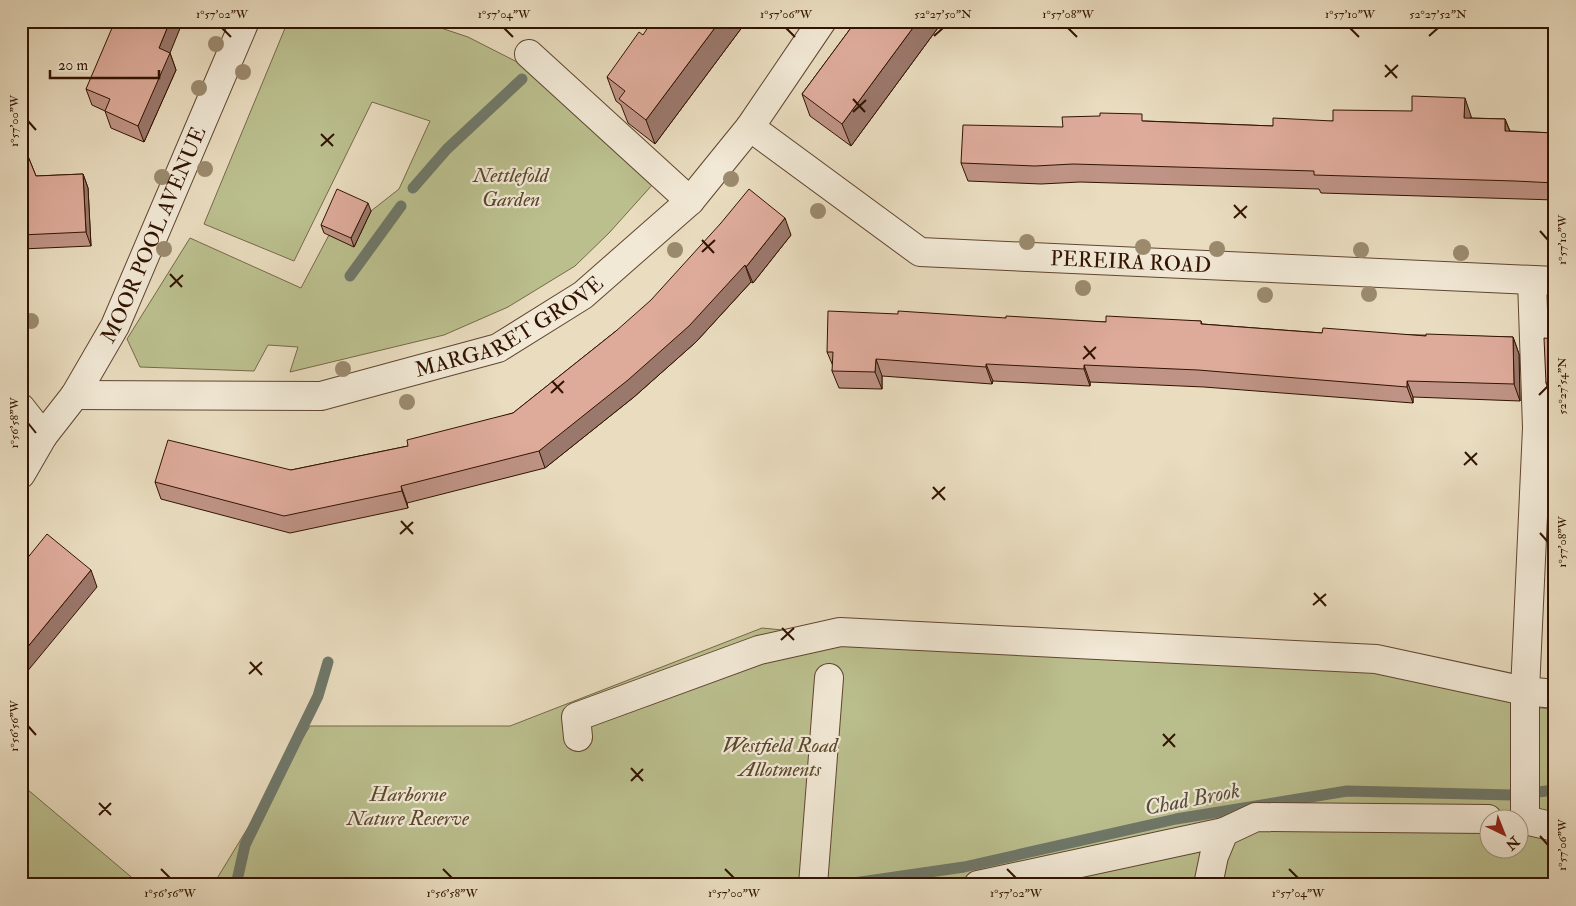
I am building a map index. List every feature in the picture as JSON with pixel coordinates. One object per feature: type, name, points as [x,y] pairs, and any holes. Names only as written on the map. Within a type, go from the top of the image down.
[{"type":"street","name":"MOOR POOL AVENUE","points":[[21,474],[43,436],[75,395],[115,326],[245,21]]},
{"type":"street","name":"MARGARET GROVE","points":[[75,395],[320,396],[498,348],[583,296],[690,201],[750,127],[822,21]]},
{"type":"street","points":[[529,54],[690,201]]},
{"type":"street","name":"PEREIRA ROAD","points":[[750,127],[920,252],[1543,281]]},
{"type":"street","points":[[1543,281],[1525,691],[1523,805],[1555,828]]},
{"type":"street","points":[[21,408],[43,436]]},
{"type":"street","points":[[578,737],[576,717],[760,650],[840,632],[1376,660],[1525,691],[1555,694]]},
{"type":"street","points":[[812,884],[829,678]]},
{"type":"street","points":[[978,885],[1224,832],[1256,817],[1478,819]]},
{"type":"street","points":[[1208,885],[1214,856],[1224,832]]},
{"type":"green space","name":"Nettlefold Garden","points":[[288,21],[420,21],[468,37],[523,65],[653,184],[609,233],[575,266],[508,307],[444,335],[290,372],[298,347],[268,345],[254,371],[140,367],[127,339],[190,238],[301,288],[329,235],[354,247],[371,211],[399,189],[430,121],[372,102],[294,261],[204,224]]},
{"type":"green space","name":"Westfield Road Allotments","points":[[762,628],[909,642],[1403,669],[1528,707],[1555,709],[1555,885],[213,885],[310,726],[510,726]]},
{"type":"green space","points":[[21,784],[136,881],[141,885],[21,885]]},
{"type":"building","points":[[115,21],[170,21],[159,48],[170,53],[138,126],[105,111],[110,99],[86,89]]},
{"type":"building","points":[[652,21],[720,21],[646,120],[619,99],[625,91],[607,77],[639,32],[643,35]]},
{"type":"building","points":[[856,21],[918,21],[842,124],[802,94]]},
{"type":"building","points":[[1412,96],[1465,98],[1464,118],[1505,119],[1505,131],[1555,133],[1555,183],[1314,175],[1314,171],[1073,164],[1035,166],[961,163],[963,125],[1063,127],[1062,117],[1100,116],[1100,113],[1142,114],[1142,121],[1273,126],[1273,118],[1333,121],[1333,110],[1412,111]]},
{"type":"building","points":[[21,139],[36,176],[83,174],[86,232],[21,235]]},
{"type":"building","points":[[337,189],[368,203],[351,238],[321,225]]},
{"type":"building","points":[[749,189],[785,218],[746,267],[745,265],[689,326],[628,380],[539,451],[401,486],[402,491],[284,516],[155,482],[168,440],[291,470],[408,446],[407,440],[513,413],[616,331],[651,300],[721,223]]},
{"type":"building","points":[[828,311],[898,314],[898,311],[1106,322],[1106,316],[1201,321],[1201,324],[1322,333],[1323,328],[1426,336],[1426,334],[1513,337],[1514,384],[1407,381],[1407,387],[1198,370],[1084,365],[1084,369],[986,364],[986,367],[876,359],[875,372],[832,371],[833,352],[827,352]]},
{"type":"building","points":[[1544,338],[1555,339],[1555,383],[1546,383]]},
{"type":"building","points":[[47,534],[91,570],[21,655],[21,566]]},
{"type":"waterway","points":[[413,188],[447,149],[522,79]]},
{"type":"waterway","points":[[350,276],[401,206]]},
{"type":"waterway","points":[[236,885],[245,845],[318,696],[328,662]]},
{"type":"waterway","name":"Chad Brook","points":[[840,885],[964,867],[1176,819],[1347,791],[1512,795],[1555,790]]},
{"type":"park label","name":"Harborne Nature Reserve","points":[[408,806]]}]
